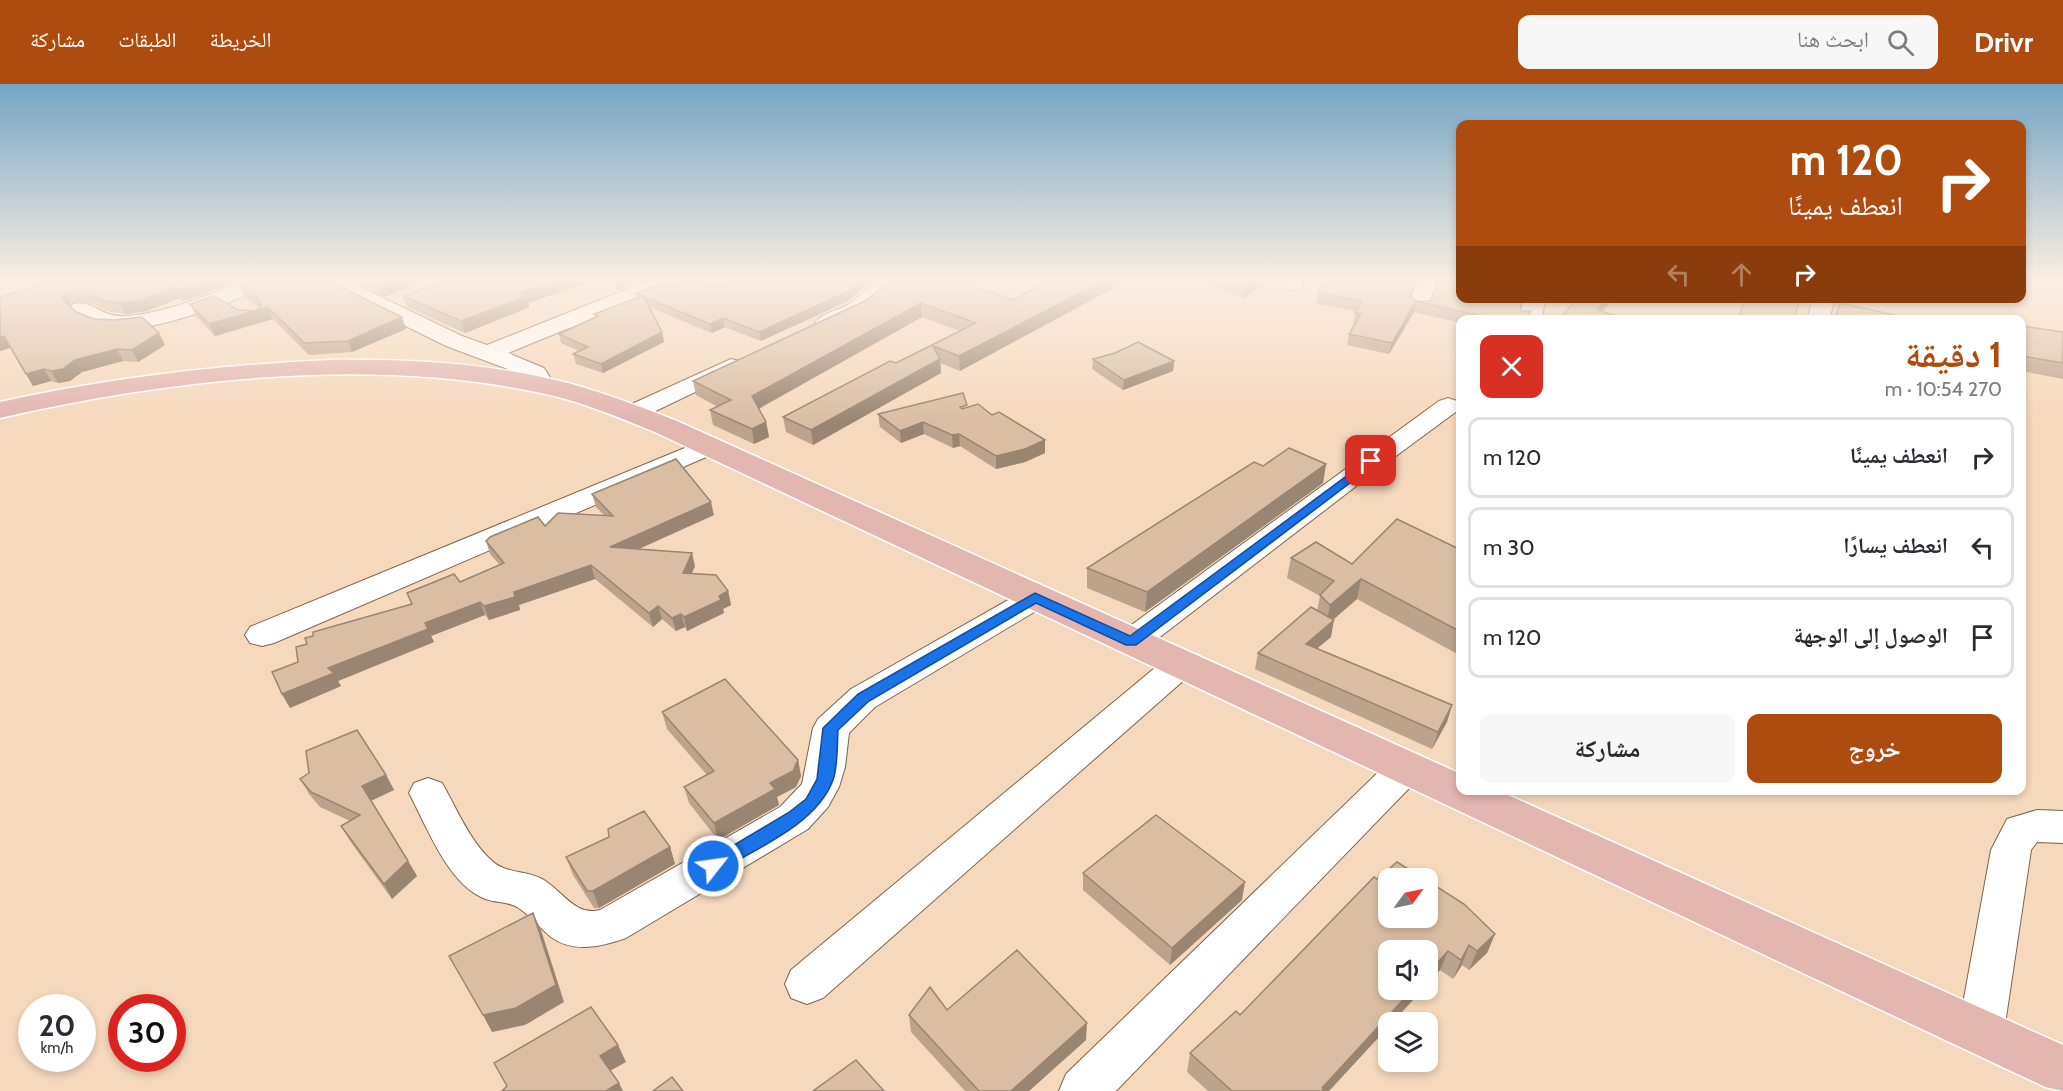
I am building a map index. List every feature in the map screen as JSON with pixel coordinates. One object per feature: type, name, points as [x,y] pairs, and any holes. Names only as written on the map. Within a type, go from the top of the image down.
[{"type":"main road","points":[[0,410],[106,388],[283,369],[366,366],[410,368],[481,373],[543,385],[632,413],[709,446],[1456,791]]},
{"type":"main road","points":[[1466,795],[2063,1070]]},
{"type":"street","points":[[424,327],[535,373],[543,385]]},
{"type":"street","points":[[485,354],[553,327]]},
{"type":"street","points":[[803,333],[816,327]]},
{"type":"street","points":[[632,413],[749,358]]},
{"type":"street","points":[[1131,642],[1371,461],[1448,406]]},
{"type":"street","points":[[262,635],[709,446]]},
{"type":"street","points":[[428,793],[460,850],[476,872],[495,885],[527,891],[569,926],[594,930],[611,925],[794,818],[812,803],[825,780],[831,728],[863,698],[1035,597]]},
{"type":"street","points":[[807,984],[1180,664]]},
{"type":"street","points":[[1083,1091],[1406,768]]},
{"type":"street","points":[[1981,1031],[2011,850],[2021,830],[2037,826],[2063,827]]},
{"type":"building","points":[[0,327],[153,327],[159,333],[132,350],[117,349],[75,360],[63,369],[51,371],[44,369],[26,374],[4,336],[0,337]]},
{"type":"building","points":[[288,327],[380,327],[348,341],[304,343]]},
{"type":"building","points":[[574,327],[659,327],[662,332],[601,364],[573,354],[588,347],[559,334]]},
{"type":"building","points":[[746,327],[770,327],[759,332]]},
{"type":"building","points":[[809,327],[877,327],[752,396],[766,422],[752,429],[710,410],[731,400],[693,381]]},
{"type":"building","points":[[968,327],[1015,327],[959,356],[933,346],[940,359],[811,430],[783,417],[890,361],[896,363]]},
{"type":"building","points":[[1353,327],[1401,327],[1392,343],[1349,334]]},
{"type":"building","points":[[2026,327],[2063,332],[2063,363],[2026,357]]},
{"type":"building","points":[[1138,342],[1174,361],[1124,380],[1093,359],[1115,353]]},
{"type":"building","points":[[963,393],[967,405],[960,407],[962,409],[978,404],[992,415],[999,412],[1045,440],[1025,449],[996,456],[959,434],[952,435],[923,422],[900,431],[878,414]]},
{"type":"building","points":[[1289,448],[1326,464],[1147,592],[1087,568],[1254,462],[1263,466]]},
{"type":"building","points":[[676,459],[711,502],[610,547],[692,553],[683,573],[716,575],[728,591],[719,596],[721,600],[684,617],[681,614],[672,618],[658,606],[649,613],[591,565],[514,592],[515,597],[484,606],[480,602],[425,623],[428,629],[328,668],[334,673],[282,694],[272,672],[298,662],[296,647],[307,644],[305,638],[313,636],[313,632],[412,604],[407,593],[454,574],[460,582],[504,563],[486,541],[490,537],[538,517],[545,526],[558,513],[613,516],[592,494]]},
{"type":"building","points":[[1397,519],[1456,548],[1456,629],[1361,579],[1330,605],[1320,595],[1334,581],[1291,558],[1316,542],[1352,564]]},
{"type":"building","points":[[1311,607],[1334,620],[1306,644],[1452,705],[1438,732],[1258,653]]},
{"type":"building","points":[[725,679],[798,760],[793,771],[770,783],[775,789],[714,823],[684,787],[714,771],[662,712]]},
{"type":"building","points":[[357,730],[386,775],[362,786],[408,861],[384,884],[341,826],[360,815],[311,792],[300,779],[309,773],[306,751]]},
{"type":"building","points":[[644,811],[670,847],[593,891],[587,891],[566,857],[609,837],[608,829]]},
{"type":"building","points":[[1156,815],[1245,882],[1172,948],[1083,873]]},
{"type":"building","points":[[1397,862],[1407,868],[1390,868]]},
{"type":"building","points":[[1374,877],[1377,879],[1378,928],[1438,928],[1438,887],[1464,904],[1495,934],[1477,951],[1469,945],[1461,960],[1448,951],[1438,962],[1438,940],[1378,940],[1378,1000],[1403,1000],[1392,1012],[1378,1012],[1378,1027],[1322,1088],[1325,1091],[1232,1091],[1190,1053],[1236,1011],[1240,1015]]},
{"type":"building","points":[[533,913],[556,985],[516,1008],[483,1015],[449,956]]},
{"type":"building","points":[[1017,950],[1087,1023],[1011,1091],[979,1091],[909,1015],[930,987],[947,1010]]},
{"type":"building","points":[[591,1007],[618,1045],[600,1056],[619,1083],[606,1091],[502,1091],[507,1086],[494,1063]]},
{"type":"building","points":[[856,1060],[884,1091],[813,1091]]},
{"type":"building","points":[[672,1077],[683,1091],[653,1091]]},
{"type":"route","points":[[713,866],[794,818],[812,803],[825,780],[831,728],[863,698],[1035,597],[1131,642],[1371,461]]}]
